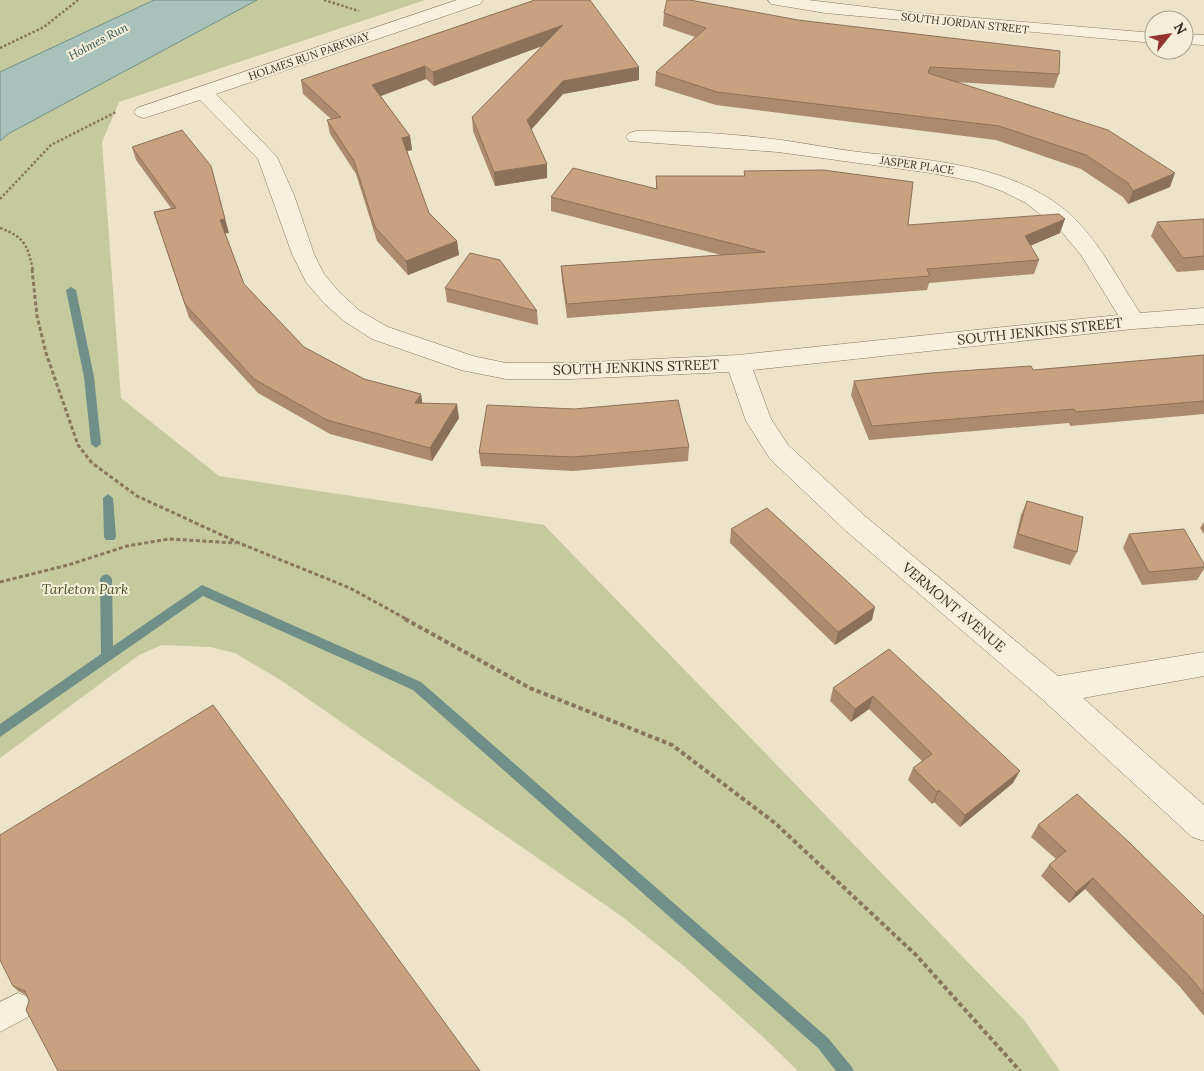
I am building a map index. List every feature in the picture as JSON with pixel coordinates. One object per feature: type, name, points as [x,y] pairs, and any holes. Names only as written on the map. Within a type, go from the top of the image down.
[{"type":"street","name":"HOLMES RUN PARKWAY","points":[[144,112],[474,0]]},
{"type":"street","name":"SOUTH JORDAN STREET","points":[[777,0],[825,8],[918,18],[1144,37]]},
{"type":"street","name":"SOUTH JENKINS STREET","points":[[203,92],[267,157],[283,195],[303,254],[314,278],[332,298],[352,316],[380,333],[470,364],[506,371],[571,371],[738,363],[1133,321],[1204,316]]},
{"type":"street","name":"JASPER PLACE","points":[[636,136],[756,143],[935,166],[997,182],[1029,196],[1056,215],[1083,244],[1133,321]]},
{"type":"street","name":"VERMONT AVENUE","points":[[738,363],[759,421],[779,452],[856,524],[1053,690],[1204,826]]},
{"type":"street","points":[[1053,690],[1204,664]]},
{"type":"path","points":[[0,48],[44,27],[78,0]]},
{"type":"path","points":[[324,0],[341,7]]},
{"type":"path","points":[[0,199],[51,145]]},
{"type":"path","points":[[0,228],[14,233],[28,247],[33,273],[37,316],[46,353],[78,445],[92,463],[137,496],[239,543],[350,588],[530,688],[672,745],[789,836],[916,955],[1020,1071]]},
{"type":"path","points":[[0,582],[68,565],[127,546],[169,539],[239,543]]},
{"type":"green space","points":[[0,0],[154,0],[0,72]]},
{"type":"green space","name":"Tarleton Park","points":[[257,0],[425,0],[119,102],[102,142],[121,398],[219,476],[544,525],[1025,1021],[1060,1071],[798,1071],[685,967],[624,918],[282,681],[235,653],[210,647],[162,645],[139,655],[0,758],[0,141],[8,134]]},
{"type":"water","name":"Holmes Run","points":[[154,0],[257,0],[8,134],[0,141],[0,72]]},
{"type":"building","points":[[535,0],[590,0],[639,67],[563,81],[527,120],[547,164],[494,172],[472,117],[563,25],[433,72],[425,66],[372,85],[410,136],[402,138],[429,213],[457,241],[406,261],[375,227],[354,161],[327,120],[341,117],[301,80]]},
{"type":"building","points":[[667,0],[690,0],[798,20],[1060,51],[1059,74],[930,67],[928,73],[1108,130],[1175,173],[1133,191],[1128,183],[1086,155],[999,126],[717,92],[656,72],[706,28],[664,13]]},
{"type":"building","points":[[182,130],[211,166],[225,219],[220,220],[244,284],[304,347],[364,379],[421,394],[415,403],[457,404],[430,448],[327,420],[254,379],[185,304],[154,212],[176,208],[132,147]]},
{"type":"building","points":[[573,168],[657,189],[656,176],[745,176],[744,171],[823,170],[913,182],[908,225],[1059,214],[1065,219],[1025,236],[1039,260],[927,269],[930,276],[567,304],[561,266],[765,252],[551,197]]},
{"type":"building","points":[[1204,219],[1204,256],[1183,258],[1157,222]]},
{"type":"building","points":[[470,253],[500,260],[537,311],[445,288]]},
{"type":"building","points":[[1204,355],[1204,401],[1076,412],[1074,409],[872,426],[854,381],[1031,366],[1033,370]]},
{"type":"building","points":[[678,400],[689,447],[573,457],[479,453],[487,405],[574,409]]},
{"type":"building","points":[[1027,501],[1083,517],[1077,552],[1018,534]]},
{"type":"building","points":[[767,508],[875,607],[838,632],[731,529]]},
{"type":"building","points":[[1184,529],[1204,567],[1149,572],[1129,534]]},
{"type":"building","points":[[889,649],[1020,771],[965,815],[939,790],[937,792],[913,768],[932,754],[873,696],[855,709],[833,688]]},
{"type":"building","points":[[213,705],[480,1071],[58,1071],[26,1010],[29,1001],[25,991],[13,986],[0,960],[0,835]]},
{"type":"building","points":[[1077,794],[1204,916],[1204,994],[1190,977],[1093,878],[1076,892],[1049,865],[1066,851],[1038,825]]},
{"type":"waterway","points":[[71,290],[89,377],[96,444]]},
{"type":"waterway","points":[[108,498],[110,537]]},
{"type":"waterway","points":[[106,579],[107,656]]},
{"type":"waterway","points":[[107,656],[202,590],[417,686],[823,1043],[846,1071]]},
{"type":"waterway","points":[[0,731],[107,656]]}]
